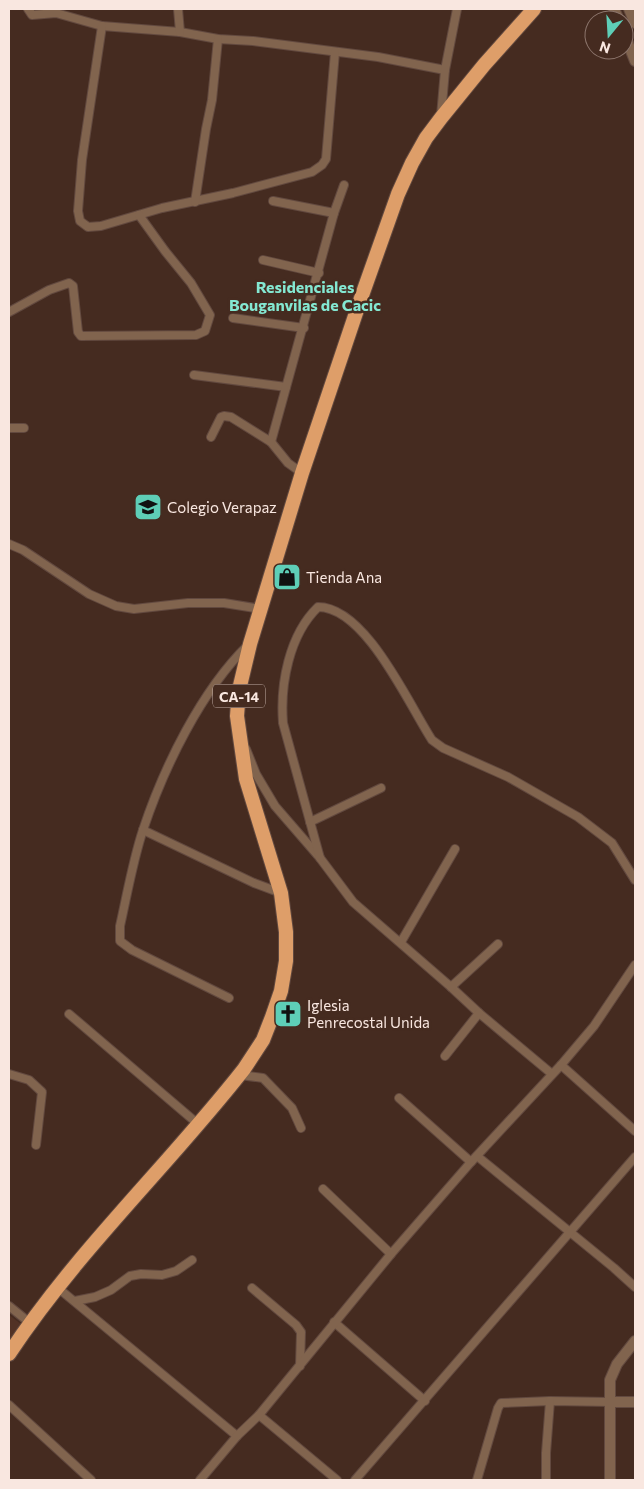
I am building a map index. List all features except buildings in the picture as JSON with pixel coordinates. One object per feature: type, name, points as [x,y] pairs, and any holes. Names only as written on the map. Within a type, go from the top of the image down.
[{"type":"highway","name":"CA-14","points":[[9,1354],[30,1323],[58,1288],[240,1075],[263,1040],[272,1017],[281,990],[286,961],[286,932],[281,893],[246,780],[237,716],[239,690],[250,644],[302,473],[398,194],[426,138],[484,65],[534,9]]},
{"type":"street","points":[[28,9],[32,15],[56,12],[102,26],[180,32],[218,39],[252,41],[378,57],[446,70]]},
{"type":"street","points":[[178,9],[180,32]]},
{"type":"street","points":[[441,118],[446,70],[457,9]]},
{"type":"street","points":[[630,9],[635,23]]},
{"type":"street","points":[[102,26],[82,160],[78,211],[80,221],[88,227],[101,226],[162,208],[240,192],[312,172],[322,165],[326,159],[335,52]]},
{"type":"street","points":[[195,202],[212,100],[218,39]]},
{"type":"street","points":[[271,442],[304,328],[334,212],[344,185]]},
{"type":"street","points":[[273,201],[334,212]]},
{"type":"street","points":[[9,312],[49,290],[69,283],[73,286],[78,332],[81,336],[196,335],[205,331],[210,315],[191,283],[139,215]]},
{"type":"street","points":[[263,260],[319,272]]},
{"type":"street","points":[[233,318],[304,328]]},
{"type":"street","points":[[194,374],[286,387]]},
{"type":"street","points":[[211,437],[221,417],[231,417],[271,442],[288,464],[302,473]]},
{"type":"street","points":[[9,428],[24,428]]},
{"type":"street","points":[[9,544],[23,550],[89,594],[116,606],[134,608],[188,603],[224,603],[260,609]]},
{"type":"street","points":[[320,858],[283,723],[282,704],[289,660],[301,627],[318,607],[328,607],[344,615],[386,662],[432,740],[443,748],[508,777],[578,817],[612,843],[635,880]]},
{"type":"street","points":[[229,998],[132,950],[120,941],[120,926],[143,830],[175,751],[216,682],[230,663],[250,644]]},
{"type":"street","points":[[241,736],[256,774],[275,806],[320,858],[352,902],[400,942],[479,1014],[552,1074]]},
{"type":"street","points":[[310,822],[381,788]]},
{"type":"street","points":[[143,830],[254,883],[281,893]]},
{"type":"street","points":[[400,942],[455,848]]},
{"type":"street","points":[[451,987],[498,944]]},
{"type":"street","points":[[200,1480],[237,1436],[260,1415],[391,1254],[594,1026],[635,965]]},
{"type":"street","points":[[69,1014],[198,1124]]},
{"type":"street","points":[[445,1056],[479,1014]]},
{"type":"street","points":[[561,1065],[635,1131]]},
{"type":"street","points":[[9,1074],[29,1080],[42,1092],[36,1145]]},
{"type":"street","points":[[240,1075],[264,1078],[292,1108],[302,1128]]},
{"type":"street","points":[[399,1098],[471,1162]]},
{"type":"street","points":[[477,1156],[635,1287]]},
{"type":"street","points":[[355,1480],[635,1157]]},
{"type":"street","points":[[323,1189],[391,1254]]},
{"type":"street","points":[[75,1301],[95,1297],[110,1290],[130,1276],[141,1274],[162,1275],[176,1271],[192,1260]]},
{"type":"street","points":[[58,1288],[237,1436]]},
{"type":"street","points":[[252,1288],[296,1325],[300,1332],[300,1366]]},
{"type":"street","points":[[9,1306],[30,1323]]},
{"type":"street","points":[[334,1322],[425,1400]]},
{"type":"street","points":[[610,1480],[610,1380],[613,1370],[635,1341]]},
{"type":"street","points":[[546,1480],[550,1401]]},
{"type":"street","points":[[477,1480],[501,1403],[550,1401],[635,1402]]},
{"type":"street","points":[[9,1405],[91,1480]]},
{"type":"street","points":[[260,1415],[337,1480]]},
{"type":"shaded area","points":[[9,1315],[21,1324],[9,1342]]},
{"type":"place","name":"Colegio Verapaz","points":[[148,507]]},
{"type":"place","name":"Tienda Ana","points":[[287,577]]},
{"type":"place","name":"Iglesia Penrecostal Unida","points":[[288,1014]]},
{"type":"district","name":"Residenciales Bouganvilas de Cacic","points":[[305,295]]}]
